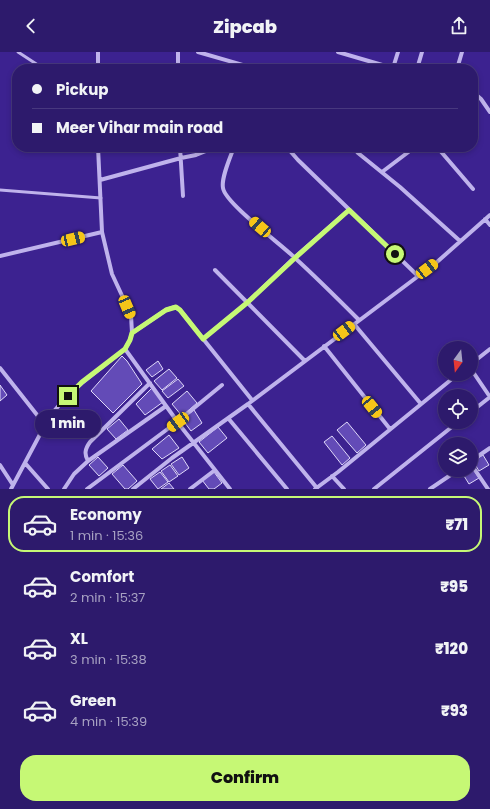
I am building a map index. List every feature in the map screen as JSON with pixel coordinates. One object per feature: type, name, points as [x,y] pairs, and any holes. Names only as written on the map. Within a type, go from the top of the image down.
[{"type":"street","points":[[98,52],[98,64]]},
{"type":"street","points":[[178,52],[178,64]]},
{"type":"street","points":[[198,52],[238,64]]},
{"type":"street","points":[[338,52],[378,64]]},
{"type":"street","points":[[395,64],[398,52]]},
{"type":"street","points":[[418,64],[422,52]]},
{"type":"street","points":[[458,64],[462,52]]},
{"type":"street","points":[[478,96],[490,112]]},
{"type":"street","points":[[12,487],[55,410],[82,382],[125,349],[132,333],[130,315],[112,274],[102,232],[98,152]]},
{"type":"street","points":[[180,152],[183,196]]},
{"type":"street","points":[[100,180],[204,152]]},
{"type":"street","points":[[232,152],[223,180],[223,189],[226,196],[295,258],[359,320]]},
{"type":"street","points":[[291,152],[418,276]]},
{"type":"street","points":[[357,152],[460,241]]},
{"type":"street","points":[[382,172],[409,152]]},
{"type":"street","points":[[441,152],[473,189]]},
{"type":"street","points":[[203,339],[248,302],[349,210]]},
{"type":"street","points":[[133,489],[437,262],[490,215]]},
{"type":"street","points":[[485,219],[490,225]]},
{"type":"street","points":[[0,256],[102,232]]},
{"type":"street","points":[[216,270],[305,361]]},
{"type":"street","points":[[132,333],[166,310],[176,307],[252,400]]},
{"type":"street","points":[[354,324],[421,404]]},
{"type":"street","points":[[324,346],[390,429]]},
{"type":"street","points":[[125,349],[166,406],[230,489]]},
{"type":"street","points":[[478,358],[490,349]]},
{"type":"street","points":[[0,368],[45,426]]},
{"type":"street","points":[[478,379],[490,397],[478,406]]},
{"type":"street","points":[[248,404],[316,488],[449,381]]},
{"type":"street","points":[[88,461],[85,452],[90,442],[150,383]]},
{"type":"street","points":[[87,489],[178,422],[222,386]]},
{"type":"street","points":[[64,489],[74,474],[88,461],[166,406]]},
{"type":"street","points":[[228,418],[287,489]]},
{"type":"street","points":[[374,489],[449,429]]},
{"type":"street","points":[[478,457],[490,448]]},
{"type":"street","points":[[25,463],[48,489]]},
{"type":"street","points":[[0,465],[12,487]]},
{"type":"street","points":[[190,489],[215,470]]},
{"type":"street","points":[[478,473],[488,489]]},
{"type":"street","points":[[332,476],[344,489]]},
{"type":"street","points":[[430,489],[448,477]]},
{"type":"lane","points":[[18,52],[36,64]]},
{"type":"lane","points":[[0,190],[101,198]]},
{"type":"building","points":[[122,356],[142,384],[113,413],[91,391]]},
{"type":"building","points":[[158,361],[163,369],[152,377],[146,370]]},
{"type":"building","points":[[169,369],[177,378],[162,390],[154,381]]},
{"type":"building","points":[[178,379],[184,386],[168,398],[162,391]]},
{"type":"building","points":[[0,385],[7,395],[0,401]]},
{"type":"building","points":[[152,388],[163,402],[145,415],[136,404]]},
{"type":"building","points":[[187,391],[197,403],[182,416],[172,404]]},
{"type":"building","points":[[194,410],[202,423],[191,431],[182,419]]},
{"type":"building","points":[[119,419],[128,430],[116,439],[107,429]]},
{"type":"building","points":[[347,422],[366,445],[357,453],[337,430]]},
{"type":"building","points":[[218,427],[227,438],[208,453],[199,442]]},
{"type":"building","points":[[169,435],[179,448],[162,459],[152,449]]},
{"type":"building","points":[[332,436],[350,458],[342,465],[324,442]]},
{"type":"building","points":[[483,455],[489,465],[479,471],[478,469],[478,458]]},
{"type":"building","points":[[98,457],[108,468],[99,476],[89,465]]},
{"type":"building","points":[[182,457],[189,468],[179,475],[171,464]]},
{"type":"building","points":[[123,465],[137,481],[128,489],[125,489],[112,474]]},
{"type":"building","points":[[170,465],[178,476],[169,482],[161,471]]},
{"type":"building","points":[[160,472],[168,482],[158,489],[150,479]]},
{"type":"building","points":[[214,472],[222,483],[214,489],[209,489],[202,480]]},
{"type":"building","points":[[478,476],[479,478],[469,484],[465,477]]},
{"type":"building","points":[[169,483],[174,489],[161,489]]},
{"type":"route","points":[[68,396],[82,382],[125,349],[132,333],[166,310],[176,307],[180,310],[203,339],[248,302],[349,210],[395,254]]}]
